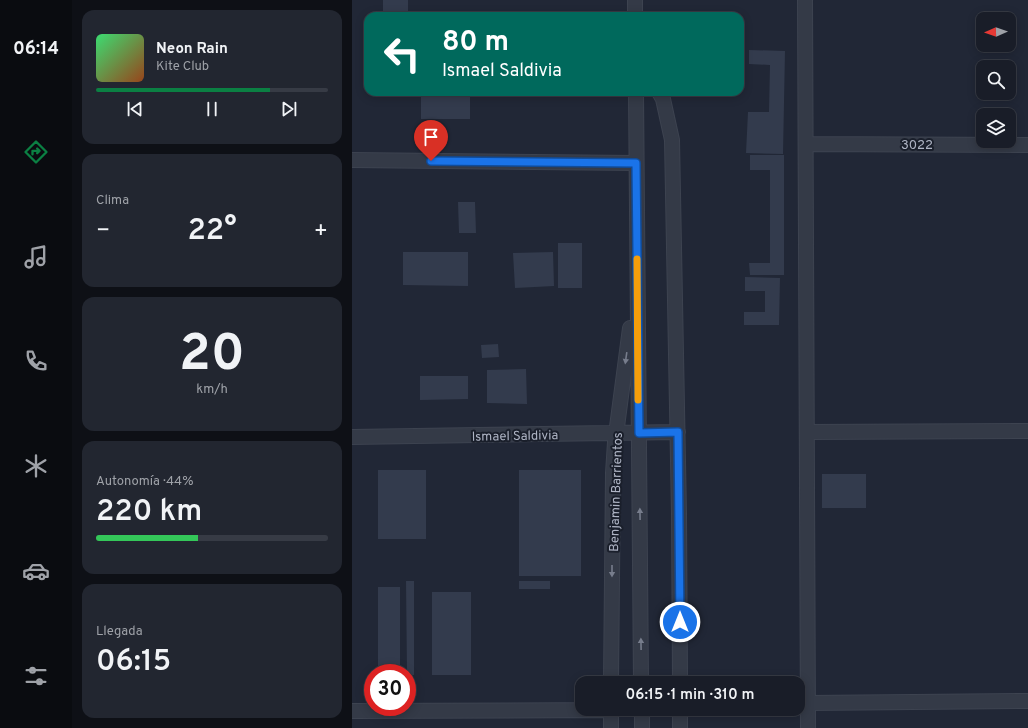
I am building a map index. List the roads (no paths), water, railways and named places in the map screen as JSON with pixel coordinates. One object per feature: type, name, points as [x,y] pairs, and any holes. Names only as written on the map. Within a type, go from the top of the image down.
[{"type":"street","points":[[635,0],[635,12]]},
{"type":"street","points":[[805,0],[808,728]]},
{"type":"street","name":"Benjamin Barrientos","points":[[636,96],[641,676]]},
{"type":"street","points":[[661,96],[672,140],[678,432],[680,676]]},
{"type":"street","name":"3022","points":[[806,144],[1028,144]]},
{"type":"street","points":[[352,160],[636,163]]},
{"type":"street","name":"Benjamin Barrientos","points":[[611,676],[613,472],[616,433],[637,278]]},
{"type":"street","points":[[807,432],[1028,431]]},
{"type":"street","name":"Ismael Saldivia","points":[[352,437],[678,432]]},
{"type":"street","points":[[809,703],[1028,701]]},
{"type":"street","points":[[352,711],[575,709]]},
{"type":"street","points":[[611,716],[611,728]]},
{"type":"street","points":[[642,716],[642,728]]},
{"type":"street","points":[[680,716],[680,728]]}]
